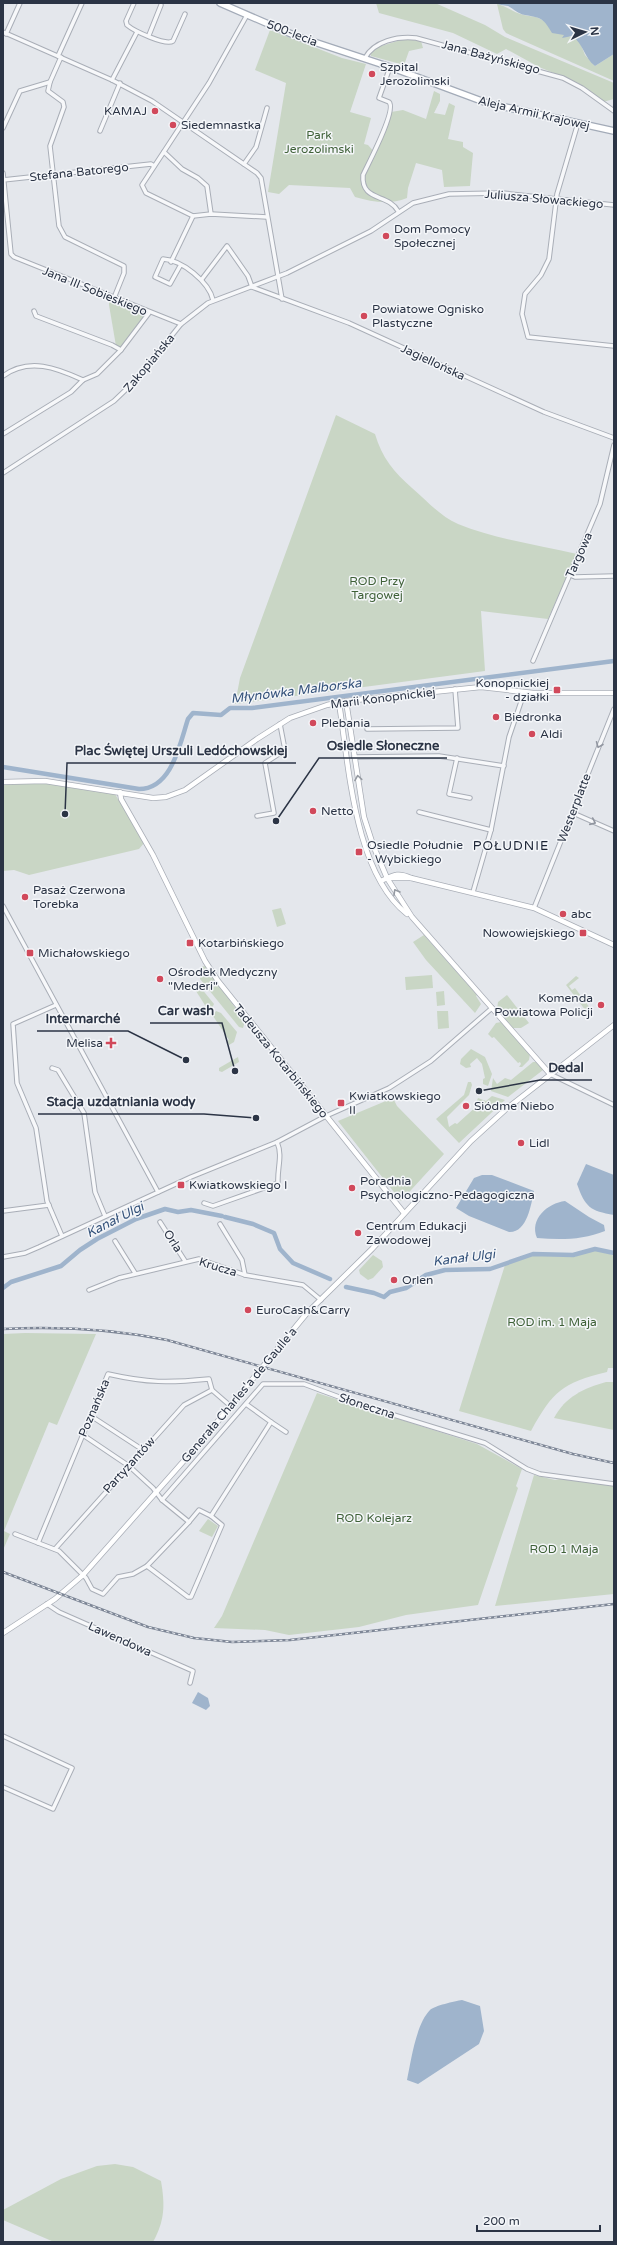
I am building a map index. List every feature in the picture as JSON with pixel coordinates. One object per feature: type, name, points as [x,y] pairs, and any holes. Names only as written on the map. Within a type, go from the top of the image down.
[{"type":"main road","name":"500-lecia","points":[[220,3],[296,36],[365,58]]},
{"type":"main road","name":"Aleja Armii Krajowej","points":[[365,58],[487,103],[614,131]]},
{"type":"street","points":[[20,3],[5,33],[120,83],[185,122],[257,172],[261,178],[282,299]]},
{"type":"street","points":[[82,3],[60,56],[48,91],[63,102],[50,146],[52,174],[59,226],[62,234],[124,266],[124,273],[114,298]]},
{"type":"street","points":[[134,3],[126,22],[127,26],[136,32],[149,35],[166,43],[170,43],[185,14]]},
{"type":"street","points":[[149,35],[161,5]]},
{"type":"street","name":"Stefana Batorego","points":[[193,216],[143,191],[143,182],[185,122],[247,15]]},
{"type":"street","points":[[112,80],[136,32]]},
{"type":"street","name":"Jana Bażyńskiego","points":[[365,58],[372,49],[386,41],[402,37],[416,38],[563,78],[582,88],[614,111]]},
{"type":"street","points":[[390,67],[379,98],[389,102],[391,108],[381,137],[363,174],[363,186],[368,192],[393,205],[398,211]]},
{"type":"street","points":[[3,128],[20,91],[50,82]]},
{"type":"street","points":[[100,131],[120,83]]},
{"type":"street","points":[[244,164],[256,147],[267,108]]},
{"type":"street","points":[[578,123],[557,198],[549,259],[541,275],[526,292],[522,312],[528,337],[614,346]]},
{"type":"street","points":[[164,152],[182,169],[198,178],[207,186],[211,214]]},
{"type":"street","name":"Stefana Batorego","points":[[3,180],[151,164],[154,166]]},
{"type":"street","points":[[3,173],[3,180]]},
{"type":"street","name":"Jana III Sobieskiego","points":[[3,180],[11,254],[17,259],[149,313],[181,324]]},
{"type":"street","name":"Juliusza Słowackiego","points":[[278,275],[287,273],[371,231],[398,211],[420,200],[449,194],[502,193],[614,205]]},
{"type":"street","points":[[171,262],[193,216],[211,214],[267,216]]},
{"type":"street","points":[[202,279],[227,246],[248,276],[252,287]]},
{"type":"street","points":[[180,266],[170,284],[155,277],[163,259],[171,262],[180,266],[202,279],[213,300]]},
{"type":"street","name":"Zakopiańska","points":[[3,473],[114,401],[137,379],[181,324],[198,310],[213,300],[252,287],[278,275]]},
{"type":"street","name":"Jagiellońska","points":[[252,287],[350,323],[544,412],[614,438]]},
{"type":"street","points":[[34,311],[36,316],[112,345],[121,350]]},
{"type":"street","points":[[3,434],[71,392],[83,380],[97,374],[121,350],[149,313]]},
{"type":"street","points":[[3,376],[22,367],[41,365],[61,370],[83,380]]},
{"type":"street","name":"Targowa","points":[[533,661],[600,504],[614,445]]},
{"type":"street","points":[[570,575],[575,577],[614,576]]},
{"type":"street","name":"Marii Konopnickiej","points":[[3,782],[40,780],[153,798],[174,795],[185,790],[280,724],[302,713],[346,701],[486,687],[524,692],[614,693]]},
{"type":"street","points":[[367,729],[458,728],[455,689]]},
{"type":"street","points":[[473,892],[491,830],[509,737],[524,692]]},
{"type":"street","points":[[346,701],[366,825],[387,878],[412,917],[550,1074],[614,1105]]},
{"type":"street","points":[[339,703],[357,818],[368,852],[381,881],[395,904],[412,917]]},
{"type":"street","name":"Westerplatte","points":[[534,908],[614,709]]},
{"type":"street","points":[[258,816],[274,813],[266,763],[285,750],[280,724]]},
{"type":"street","points":[[354,757],[421,755],[457,758],[504,766]]},
{"type":"street","points":[[457,758],[448,794],[470,798]]},
{"type":"street","name":"Tadeusza Kotarbińskiego","points":[[120,792],[121,799],[153,855],[205,961],[233,1001],[404,1213]]},
{"type":"street","points":[[418,812],[491,830]]},
{"type":"street","points":[[573,813],[614,831]]},
{"type":"street","points":[[381,881],[396,873],[534,908],[614,945]]},
{"type":"street","points":[[3,906],[158,1192]]},
{"type":"street","points":[[56,1005],[13,1024],[17,1083],[39,1139],[49,1205],[62,1236]]},
{"type":"street","points":[[3,1257],[32,1250],[158,1192],[277,1142],[326,1116],[389,1088],[431,1062],[492,1008]]},
{"type":"street","name":"Generała Charles'a de Gaulle'a","points":[[3,1633],[47,1604],[83,1575],[229,1409],[296,1326],[372,1249],[471,1141],[550,1074],[614,1025]]},
{"type":"street","points":[[52,1068],[58,1070],[84,1113],[95,1192],[105,1216]]},
{"type":"street","points":[[204,1203],[213,1206],[278,1183],[276,1172],[281,1157],[277,1142]]},
{"type":"street","points":[[3,1211],[49,1205]]},
{"type":"street","name":"Orla","points":[[160,1222],[185,1261]]},
{"type":"street","points":[[220,1224],[242,1260],[245,1275]]},
{"type":"street","points":[[115,1241],[135,1273]]},
{"type":"street","name":"Krucza","points":[[89,1290],[107,1281],[135,1273],[199,1259],[245,1275],[303,1285],[321,1300]]},
{"type":"street","name":"Poznańska","points":[[38,1543],[108,1374],[146,1382],[168,1383],[209,1379],[212,1390],[227,1403]]},
{"type":"street","name":"Słoneczna","points":[[162,1500],[263,1384],[304,1384],[358,1404],[485,1443],[533,1472],[614,1484]]},
{"type":"street","name":"Partyzantów","points":[[55,1549],[184,1405],[212,1390]]},
{"type":"street","points":[[246,1404],[286,1432]]},
{"type":"street","points":[[91,1416],[143,1450]]},
{"type":"street","points":[[211,1516],[271,1422]]},
{"type":"street","points":[[83,1435],[129,1466],[162,1500],[189,1522]]},
{"type":"street","points":[[15,1534],[55,1549],[83,1575],[92,1589],[103,1594],[118,1577],[133,1574],[147,1566],[199,1510],[211,1516],[222,1525],[191,1597],[188,1597],[147,1566]]},
{"type":"street","name":"Lawendowa","points":[[47,1604],[55,1610],[193,1671],[190,1683]]},
{"type":"street","points":[[3,1736],[72,1768],[53,1809],[3,1787]]},
{"type":"green space","points":[[376,3],[435,3],[485,25],[505,37],[614,83],[614,99],[603,102],[578,83],[539,67],[506,49],[497,54],[453,33],[379,13]]},
{"type":"green space","points":[[497,4],[520,14],[539,18],[548,24],[550,29],[579,40],[585,55],[595,66],[614,54],[614,81],[506,33],[503,29]]},
{"type":"green space","name":"Park Jerozolimski","points":[[270,30],[342,58],[366,64],[350,112],[371,118],[364,144],[368,145],[375,153],[391,112],[403,110],[426,119],[434,91],[440,94],[440,101],[434,113],[445,115],[449,103],[455,106],[448,139],[463,142],[463,147],[473,153],[470,186],[444,187],[442,170],[416,163],[408,188],[407,198],[394,202],[375,201],[355,197],[350,188],[289,185],[279,194],[268,192],[286,83],[255,70]]},
{"type":"green space","points":[[404,39],[421,41],[423,48],[409,51],[404,65],[371,56],[371,52],[378,47]]},
{"type":"green space","points":[[113,300],[145,313],[146,316],[120,348],[116,346],[109,305],[109,302]]},
{"type":"green space","name":"ROD Przy Targowej","points":[[336,415],[375,434],[381,450],[394,470],[434,508],[451,521],[502,538],[577,554],[548,619],[481,611],[485,671],[235,704],[240,678]]},
{"type":"green space","points":[[38,782],[115,794],[144,843],[139,849],[29,875],[14,870],[3,871],[3,784]]},
{"type":"green space","points":[[281,908],[286,924],[277,927],[272,910]]},
{"type":"green space","points":[[424,935],[477,995],[476,996],[481,1004],[475,1013],[426,960],[413,942]]},
{"type":"green space","points":[[205,966],[245,1021],[243,1028],[239,1027],[200,979],[201,967]]},
{"type":"green space","points":[[432,975],[433,988],[406,990],[405,977]]},
{"type":"green space","points":[[576,976],[579,978],[569,986],[572,990],[575,988],[590,1008],[586,1011],[566,985]]},
{"type":"green space","points":[[198,987],[201,988],[214,1004],[211,1010],[208,1010],[196,991]]},
{"type":"green space","points":[[444,991],[445,1005],[437,1006],[436,992]]},
{"type":"green space","points":[[507,995],[529,1023],[521,1028],[513,1028],[497,1010],[498,1002]]},
{"type":"green space","points":[[216,1011],[221,1013],[237,1032],[234,1042],[229,1045],[227,1041],[229,1040],[213,1016]]},
{"type":"green space","points":[[437,1011],[448,1011],[449,1028],[438,1029]]},
{"type":"green space","points":[[501,1022],[530,1054],[529,1060],[522,1067],[519,1067],[521,1064],[520,1062],[518,1063],[494,1037],[492,1038],[488,1034],[496,1023]]},
{"type":"green space","points":[[471,1049],[485,1057],[492,1074],[488,1086],[483,1084],[483,1079],[485,1078],[482,1064],[477,1058],[470,1064],[471,1067],[466,1068],[460,1064],[461,1059]]},
{"type":"green space","points":[[238,1057],[239,1062],[222,1072],[219,1071],[219,1068]]},
{"type":"green space","points":[[533,1062],[537,1062],[543,1070],[508,1097],[491,1091],[493,1078],[497,1084],[505,1078],[511,1080]]},
{"type":"green space","points":[[468,1082],[471,1082],[472,1085],[469,1095],[447,1117],[449,1127],[455,1123],[457,1124],[478,1105],[476,1103],[478,1098],[486,1101],[492,1096],[505,1100],[459,1143],[436,1119],[464,1095]]},
{"type":"green space","points":[[393,1098],[397,1106],[444,1154],[401,1201],[338,1121]]},
{"type":"green space","name":"ROD im. 1 Maja","points":[[593,1249],[600,1249],[614,1256],[614,1368],[608,1368],[607,1372],[579,1380],[560,1391],[546,1406],[531,1431],[459,1411],[505,1265],[530,1255],[574,1257]]},
{"type":"green space","points":[[373,1255],[382,1261],[383,1267],[373,1278],[368,1280],[360,1274],[359,1270]]},
{"type":"green space","points":[[3,1334],[96,1334],[57,1425],[49,1422],[4,1531],[10,1534],[3,1550]]},
{"type":"green space","points":[[606,1382],[614,1382],[614,1430],[554,1418],[564,1404],[576,1394],[590,1387]]},
{"type":"green space","name":"ROD Kolejarz","points":[[317,1393],[477,1444],[522,1469],[516,1486],[518,1488],[478,1605],[406,1615],[359,1627],[289,1635],[265,1630],[214,1628],[222,1616]]},
{"type":"green space","name":"ROD 1 Maja","points":[[534,1475],[555,1480],[560,1479],[614,1486],[614,1594],[495,1606]]},
{"type":"green space","points":[[208,1519],[218,1526],[212,1537],[199,1531]]},
{"type":"green space","points":[[115,2164],[133,2167],[161,2181],[163,2212],[160,2227],[153,2242],[54,2242],[3,2220],[3,2210],[61,2179],[97,2166]]},
{"type":"water","points":[[495,3],[614,3],[614,54],[595,66],[588,59],[576,39],[572,36],[562,38],[564,35],[552,33],[542,20],[518,13],[508,6]]},
{"type":"water","points":[[586,1164],[614,1175],[614,1215],[599,1212],[590,1207],[583,1198],[577,1184]]},
{"type":"water","points":[[482,1175],[492,1175],[534,1191],[527,1217],[520,1228],[509,1232],[469,1216],[456,1208],[474,1178]]},
{"type":"water","points":[[565,1201],[604,1225],[605,1231],[571,1239],[537,1238],[535,1231],[538,1218],[552,1205]]},
{"type":"water","points":[[198,1692],[208,1698],[210,1706],[206,1710],[192,1703]]},
{"type":"water","points":[[462,2000],[480,2006],[484,2031],[479,2044],[418,2084],[407,2080],[415,2043],[425,2016],[430,2010],[436,2007]]},
{"type":"waterway","name":"Młynówka Malborska","points":[[3,767],[139,789],[150,787],[167,773],[178,752],[188,719],[193,713],[221,715],[230,708],[252,708],[614,661]]},
{"type":"waterway","name":"Kanał Ulgi","points":[[3,1288],[11,1282],[61,1266],[80,1250],[97,1239],[136,1219],[165,1209],[178,1212],[191,1210],[222,1216]]},
{"type":"waterway","name":"Kanał Ulgi","points":[[225,1217],[253,1224],[274,1233],[280,1249],[293,1263],[330,1279]]},
{"type":"waterway","name":"Kanał Ulgi","points":[[346,1287],[374,1293],[384,1297],[390,1292],[406,1288],[426,1275],[445,1270],[490,1269],[533,1254],[573,1255],[595,1249],[614,1253]]},
{"type":"railway","points":[[3,1329],[85,1329],[126,1333],[167,1340],[573,1454],[614,1463]]},
{"type":"railway","points":[[3,1572],[148,1627],[194,1638],[232,1642],[290,1640],[614,1604]]},
{"type":"place","name":"Szpital Jerozolimski","points":[[372,74]]},
{"type":"place","name":"KAMAJ","points":[[155,111]]},
{"type":"place","name":"Siedemnastka","points":[[173,125]]},
{"type":"place","name":"Dom Pomocy Społecznej","points":[[386,236]]},
{"type":"place","name":"Powiatowe Ognisko Plastyczne","points":[[364,316]]},
{"type":"place","name":"Konopnickiej - działki","points":[[557,690]]},
{"type":"place","name":"Biedronka","points":[[496,717]]},
{"type":"place","name":"Plebania","points":[[313,723]]},
{"type":"place","name":"Aldi","points":[[532,734]]},
{"type":"place","name":"Netto","points":[[313,811]]},
{"type":"place","name":"Plac Świętej Urszuli Ledóchowskiej","points":[[65,814]]},
{"type":"place","name":"Osiedle Słoneczne","points":[[276,821]]},
{"type":"place","name":"Osiedle Południe - Wybickiego","points":[[359,852]]},
{"type":"place","name":"Pasaż Czerwona Torebka","points":[[25,897]]},
{"type":"place","name":"abc","points":[[563,914]]},
{"type":"place","name":"Nowowiejskiego","points":[[583,933]]},
{"type":"place","name":"Kotarbińskiego","points":[[190,943]]},
{"type":"place","name":"Michałowskiego","points":[[30,953]]},
{"type":"place","name":"Ośrodek Medyczny \"Mederi\"","points":[[160,979]]},
{"type":"place","name":"Komenda Powiatowa Policji","points":[[601,1005]]},
{"type":"place","name":"Melisa","points":[[111,1043]]},
{"type":"place","name":"Intermarché","points":[[186,1060]]},
{"type":"place","name":"Car wash","points":[[235,1071]]},
{"type":"place","name":"Dedal","points":[[479,1091]]},
{"type":"place","name":"Kwiatkowskiego II","points":[[341,1103]]},
{"type":"place","name":"Siódme Niebo","points":[[466,1106]]},
{"type":"place","name":"Stacja uzdatniania wody","points":[[256,1118]]},
{"type":"place","name":"Lidl","points":[[521,1143]]},
{"type":"place","name":"Kwiatkowskiego I","points":[[181,1185]]},
{"type":"place","name":"Poradnia Psychologiczno-Pedagogiczna","points":[[352,1188]]},
{"type":"place","name":"Centrum Edukacji Zawodowej","points":[[358,1233]]},
{"type":"place","name":"Orlen","points":[[394,1280]]},
{"type":"place","name":"EuroCash&Carry","points":[[248,1310]]},
{"type":"district","name":"POŁUDNIE","points":[[511,846]]}]
